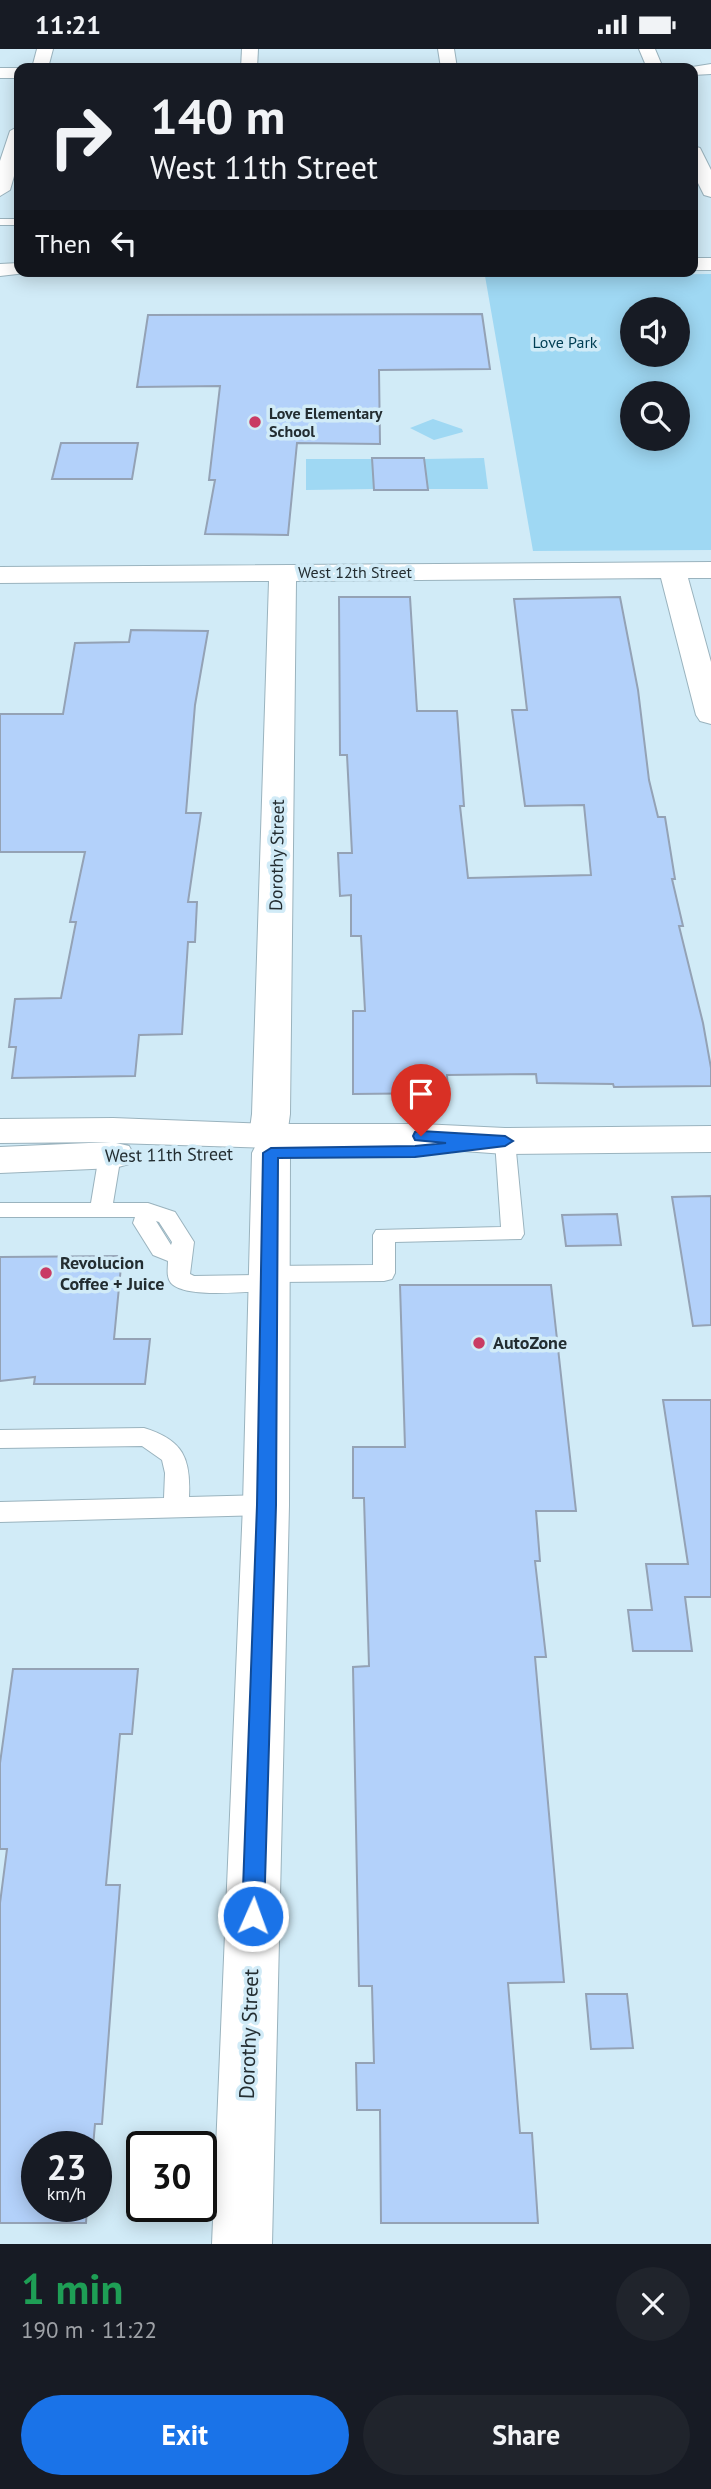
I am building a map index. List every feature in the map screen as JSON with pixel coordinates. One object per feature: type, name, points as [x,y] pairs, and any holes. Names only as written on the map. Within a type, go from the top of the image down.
[{"type":"street","points":[[0,190],[3,170],[14,143]]},
{"type":"street","points":[[698,163],[711,191]]},
{"type":"street","points":[[672,570],[711,715]]},
{"type":"street","name":"West 12th Street","points":[[0,575],[711,570]]},
{"type":"street","name":"Dorothy Street","points":[[242,2244],[266,1505],[269,1145],[283,573]]},
{"type":"street","name":"West 11th Street","points":[[0,1131],[113,1130],[269,1145],[415,1151],[505,1141],[711,1139]]},
{"type":"street","name":"West 11th Street","points":[[0,1160],[269,1145]]},
{"type":"lane","points":[[0,1210],[148,1210],[144,1223],[161,1250],[179,1257],[179,1277],[189,1284],[384,1273],[384,1235],[513,1234],[505,1141]]},
{"type":"lane","points":[[101,1210],[110,1155]]},
{"type":"lane","points":[[0,1439],[144,1437],[163,1443],[174,1457],[178,1473],[176,1508]]},
{"type":"lane","points":[[0,1512],[266,1505]]},
{"type":"green space","name":"Love Park","points":[[698,274],[711,274],[711,550],[533,551],[485,277],[698,277]]},
{"type":"green space","points":[[433,419],[462,429],[463,432],[434,440],[410,428]]},
{"type":"green space","points":[[484,458],[488,489],[428,489],[424,459]]},
{"type":"green space","points":[[306,459],[372,459],[374,489],[306,490]]},
{"type":"building","points":[[482,314],[490,369],[379,370],[380,444],[297,443],[288,535],[205,534],[215,480],[209,480],[220,386],[137,387],[148,315]]},
{"type":"building","points":[[61,443],[138,443],[132,479],[52,479]]},
{"type":"building","points":[[372,458],[424,458],[428,490],[374,490]]},
{"type":"building","points":[[339,597],[410,597],[417,711],[457,711],[464,806],[460,806],[468,878],[591,875],[584,805],[525,806],[512,710],[527,710],[514,599],[620,597],[638,690],[649,780],[658,817],[665,817],[675,879],[672,879],[683,926],[679,926],[703,1023],[711,1068],[711,1086],[614,1087],[613,1084],[537,1083],[536,1074],[447,1075],[448,1093],[353,1094],[353,1011],[365,1011],[361,936],[351,936],[351,895],[340,896],[338,853],[352,853],[347,755],[340,755]]},
{"type":"building","points":[[131,630],[208,631],[195,705],[186,813],[201,813],[188,902],[197,902],[195,942],[188,942],[182,1034],[139,1035],[135,1076],[12,1078],[16,1047],[9,1047],[15,999],[61,998],[76,922],[70,922],[85,852],[0,852],[0,714],[63,714],[75,643],[129,642]]},
{"type":"building","points":[[711,1196],[711,1325],[693,1326],[672,1197]]},
{"type":"building","points":[[617,1214],[621,1245],[566,1246],[562,1215]]},
{"type":"building","points":[[122,1256],[114,1339],[150,1339],[145,1384],[34,1384],[35,1377],[0,1381],[0,1257]]},
{"type":"building","points":[[400,1285],[551,1285],[576,1511],[536,1511],[540,1561],[535,1561],[546,1657],[535,1657],[564,1982],[508,1983],[520,2133],[532,2133],[538,2223],[381,2223],[380,2110],[357,2110],[356,2063],[374,2063],[372,1986],[359,1986],[353,1667],[369,1666],[364,1498],[353,1498],[353,1447],[405,1447]]},
{"type":"building","points":[[663,1400],[711,1400],[711,1597],[685,1597],[692,1651],[633,1651],[628,1610],[652,1610],[646,1564],[688,1564]]},
{"type":"building","points":[[13,1669],[138,1669],[132,1734],[120,1734],[106,1885],[120,1885],[102,2124],[95,2124],[94,2131],[21,2131],[21,2222],[86,2223],[0,2223],[0,1903],[7,1849],[0,1849],[0,1763]]},
{"type":"building","points":[[586,1994],[627,1994],[633,2048],[591,2049]]},
{"type":"place","name":"Love Elementary School","points":[[255,422]]},
{"type":"place","name":"Revolucion Coffee + Juice","points":[[46,1273]]},
{"type":"place","name":"AutoZone","points":[[479,1343]]},
{"type":"route","points":[[253,1916],[266,1505],[271,1153],[415,1151],[505,1141],[421,1136]]}]
